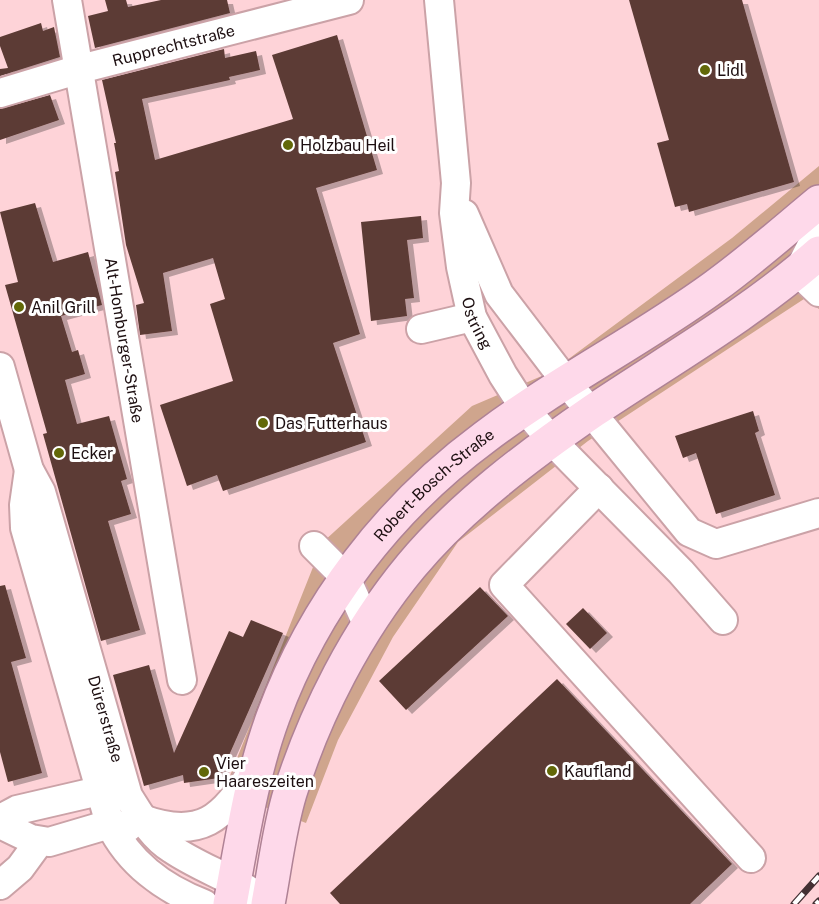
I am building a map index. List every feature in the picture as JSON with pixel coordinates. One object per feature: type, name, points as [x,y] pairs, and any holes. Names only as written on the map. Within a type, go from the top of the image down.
[{"type":"main road","name":"Robert-Bosch-Straße","points":[[232,892],[260,758],[274,716],[299,657],[326,608],[379,536],[417,495],[459,457],[525,410],[715,287],[819,202]]},
{"type":"main road","points":[[268,904],[282,824],[306,750],[339,676],[368,626],[411,566],[444,530],[516,468],[591,412],[812,272]]},
{"type":"street","name":"Alt-Homburger-Straße","points":[[67,0],[182,680]]},
{"type":"street","name":"Rupprechtstraße","points":[[0,93],[80,69],[349,0]]},
{"type":"street","name":"Ostring","points":[[439,0],[456,183],[454,213],[461,267],[472,317],[525,410],[553,442],[681,572],[723,620]]},
{"type":"street","name":"Ostring","points":[[456,183],[468,226],[499,294],[567,383],[688,532],[716,544],[819,513]]},
{"type":"street","points":[[812,272],[819,231]]},
{"type":"street","points":[[421,329],[472,317]]},
{"type":"street","name":"Dürerstraße","points":[[0,367],[29,470],[41,492],[142,817]]},
{"type":"street","name":"Dürerstraße","points":[[29,470],[24,505],[25,528],[110,824],[117,838],[140,867],[180,894],[204,904]]},
{"type":"street","points":[[599,488],[504,585],[751,858]]},
{"type":"street","points":[[314,546],[346,578],[368,626]]},
{"type":"street","points":[[0,819],[17,810],[99,791],[142,817],[162,826],[179,828],[213,819],[236,800],[260,758]]},
{"type":"street","points":[[0,824],[39,842],[68,838],[110,824],[137,828],[142,817]]},
{"type":"street","points":[[142,817],[171,849],[232,892],[268,904]]},
{"type":"street","points":[[0,885],[20,868],[39,842]]},
{"type":"shaded area","points":[[819,166],[819,309],[804,299],[588,441],[458,542],[393,637],[338,740],[306,823],[224,791],[323,542],[472,406],[551,372],[732,238]]},
{"type":"building","points":[[105,0],[126,0],[128,7],[161,0],[227,0],[230,13],[95,48],[88,16],[108,11]]},
{"type":"building","name":"Lidl","points":[[629,0],[742,0],[794,182],[689,212],[687,204],[675,207],[657,143],[669,140]]},
{"type":"building","points":[[41,23],[43,31],[54,27],[60,57],[0,76],[0,69],[8,68],[0,46],[0,37]]},
{"type":"building","points":[[337,35],[377,170],[316,188],[360,334],[333,343],[366,442],[223,491],[217,475],[187,486],[160,405],[233,381],[210,304],[225,299],[213,258],[163,273],[172,331],[140,335],[136,305],[144,303],[126,245],[115,172],[119,171],[114,143],[116,143],[102,80],[224,49],[225,58],[256,51],[260,70],[229,77],[230,80],[142,99],[155,160],[293,119],[272,55]]},
{"type":"building","points":[[50,95],[59,120],[0,140],[0,109]]},
{"type":"building","points":[[35,203],[53,262],[88,252],[102,305],[61,316],[72,352],[78,350],[85,374],[65,380],[77,424],[109,416],[127,479],[121,481],[131,514],[108,521],[140,630],[101,641],[43,434],[47,433],[5,285],[18,282],[0,212]]},
{"type":"building","points":[[421,216],[423,238],[407,240],[414,298],[405,299],[407,316],[371,321],[361,222]]},
{"type":"building","points":[[753,411],[759,431],[755,433],[775,495],[716,514],[696,453],[683,458],[675,436]]},
{"type":"building","points":[[5,585],[26,658],[11,662],[42,773],[8,782],[0,752],[0,586]]},
{"type":"building","points":[[480,587],[508,616],[406,710],[379,681]]},
{"type":"building","points":[[583,608],[607,633],[590,649],[566,624]]},
{"type":"building","points":[[251,620],[283,633],[219,778],[184,783],[183,775],[144,786],[113,675],[149,665],[174,753],[229,631],[243,637]]},
{"type":"building","name":"Kaufland","points":[[557,679],[732,864],[690,904],[340,904],[330,893]]},
{"type":"railway","points":[[794,904],[819,876]]},
{"type":"railway","points":[[816,904],[819,901]]},
{"type":"place","name":"Lidl","points":[[705,70]]},
{"type":"place","name":"Holzbau Heil","points":[[288,145]]},
{"type":"place","name":"Anil Grill","points":[[19,307]]},
{"type":"place","name":"Das Futterhaus","points":[[263,423]]},
{"type":"place","name":"Ecker","points":[[59,453]]},
{"type":"place","name":"Kaufland","points":[[552,771]]},
{"type":"place","name":"Vier Haareszeiten","points":[[204,772]]}]
